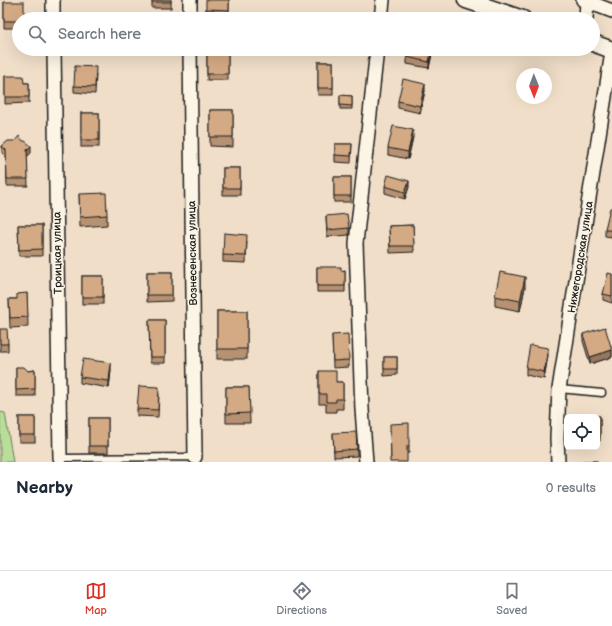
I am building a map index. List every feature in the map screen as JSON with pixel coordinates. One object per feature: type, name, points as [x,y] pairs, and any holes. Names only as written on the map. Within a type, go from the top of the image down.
[{"type":"street","points":[[53,0],[54,12]]},
{"type":"street","points":[[190,0],[190,12]]},
{"type":"street","points":[[382,12],[383,0]]},
{"type":"street","points":[[466,0],[502,12]]},
{"type":"street","points":[[586,12],[585,0],[612,11]]},
{"type":"street","points":[[600,46],[612,51]]},
{"type":"street","name":"Нижегородская улица","points":[[558,462],[557,438],[559,389],[612,51]]},
{"type":"street","name":"Троицкая улица","points":[[54,56],[60,458]]},
{"type":"street","name":"Вознесенская улица","points":[[190,56],[196,460]]},
{"type":"street","points":[[366,462],[362,409],[356,243],[376,56]]},
{"type":"lane","points":[[559,389],[602,393]]},
{"type":"lane","points":[[60,458],[196,460]]},
{"type":"green space","points":[[0,412],[5,413],[13,462],[0,462]]},
{"type":"building","points":[[152,0],[171,0],[171,2],[152,2]]},
{"type":"building","points":[[206,0],[229,0],[229,10],[206,9]]},
{"type":"building","points":[[4,2],[24,2],[24,12],[12,12],[12,21],[4,21]]},
{"type":"building","points":[[207,56],[228,56],[228,74],[207,74]]},
{"type":"building","points":[[407,56],[430,56],[429,62]]},
{"type":"building","points":[[318,62],[333,62],[333,88],[318,88]]},
{"type":"building","points":[[75,66],[96,67],[95,87],[74,86]]},
{"type":"building","points":[[5,76],[23,76],[24,83],[29,83],[29,97],[5,97]]},
{"type":"building","points":[[403,79],[425,84],[420,106],[398,101]]},
{"type":"building","points":[[340,95],[352,96],[352,106],[340,105]]},
{"type":"building","points":[[210,110],[233,110],[233,137],[210,137]]},
{"type":"building","points":[[81,113],[99,113],[99,140],[81,140]]},
{"type":"building","points":[[393,126],[413,130],[408,152],[388,148]]},
{"type":"building","points":[[19,136],[23,141],[31,146],[27,150],[28,179],[7,179],[6,150],[2,146],[8,141],[15,141]]},
{"type":"building","points":[[335,144],[352,144],[351,156],[335,155]]},
{"type":"building","points":[[223,168],[240,168],[240,188],[223,188]]},
{"type":"building","points":[[388,175],[409,181],[405,192],[385,186]]},
{"type":"building","points":[[334,177],[351,177],[351,196],[334,196]]},
{"type":"building","points":[[106,193],[107,215],[80,217],[79,194]]},
{"type":"building","points":[[610,208],[612,208],[612,231],[605,229]]},
{"type":"building","points":[[347,214],[349,228],[327,230],[326,216]]},
{"type":"building","points":[[18,225],[42,225],[42,249],[19,250]]},
{"type":"building","points":[[413,225],[414,246],[390,246],[389,226]]},
{"type":"building","points":[[224,233],[247,235],[246,256],[223,255]]},
{"type":"building","points":[[317,267],[341,267],[341,271],[345,270],[345,286],[317,286]]},
{"type":"building","points":[[147,272],[172,272],[172,295],[147,295]]},
{"type":"building","points":[[500,272],[525,277],[520,301],[495,296]]},
{"type":"building","points":[[608,273],[612,274],[612,296],[603,294]]},
{"type":"building","points":[[82,276],[103,276],[103,297],[82,297]]},
{"type":"building","points":[[27,293],[28,317],[10,318],[9,299],[17,299],[17,294]]},
{"type":"building","points":[[217,311],[247,311],[247,349],[217,349]]},
{"type":"building","points":[[149,320],[165,320],[165,357],[150,357]]},
{"type":"building","points":[[605,327],[612,350],[590,357],[583,334]]},
{"type":"building","points":[[0,329],[7,329],[8,344],[0,344]]},
{"type":"building","points":[[348,334],[349,360],[333,361],[332,335]]},
{"type":"building","points":[[530,345],[548,348],[544,372],[526,368]]},
{"type":"building","points":[[384,357],[397,357],[397,369],[384,369]]},
{"type":"building","points":[[83,359],[111,363],[109,381],[80,377]]},
{"type":"building","points":[[16,367],[24,367],[28,371],[35,370],[35,389],[16,390]]},
{"type":"building","points":[[319,371],[336,371],[336,382],[343,382],[343,399],[336,399],[336,402],[326,402],[326,394],[319,394]]},
{"type":"building","points":[[139,386],[159,387],[158,410],[137,409]]},
{"type":"building","points":[[226,387],[249,387],[250,413],[226,414]]},
{"type":"building","points":[[19,417],[35,417],[35,435],[19,435]]},
{"type":"building","points":[[89,418],[108,418],[108,446],[89,446]]},
{"type":"building","points":[[409,423],[407,462],[390,462],[390,424]]},
{"type":"building","points":[[356,432],[357,449],[334,451],[333,433]]},
{"type":"building","points":[[597,461],[597,462],[583,462]]}]
